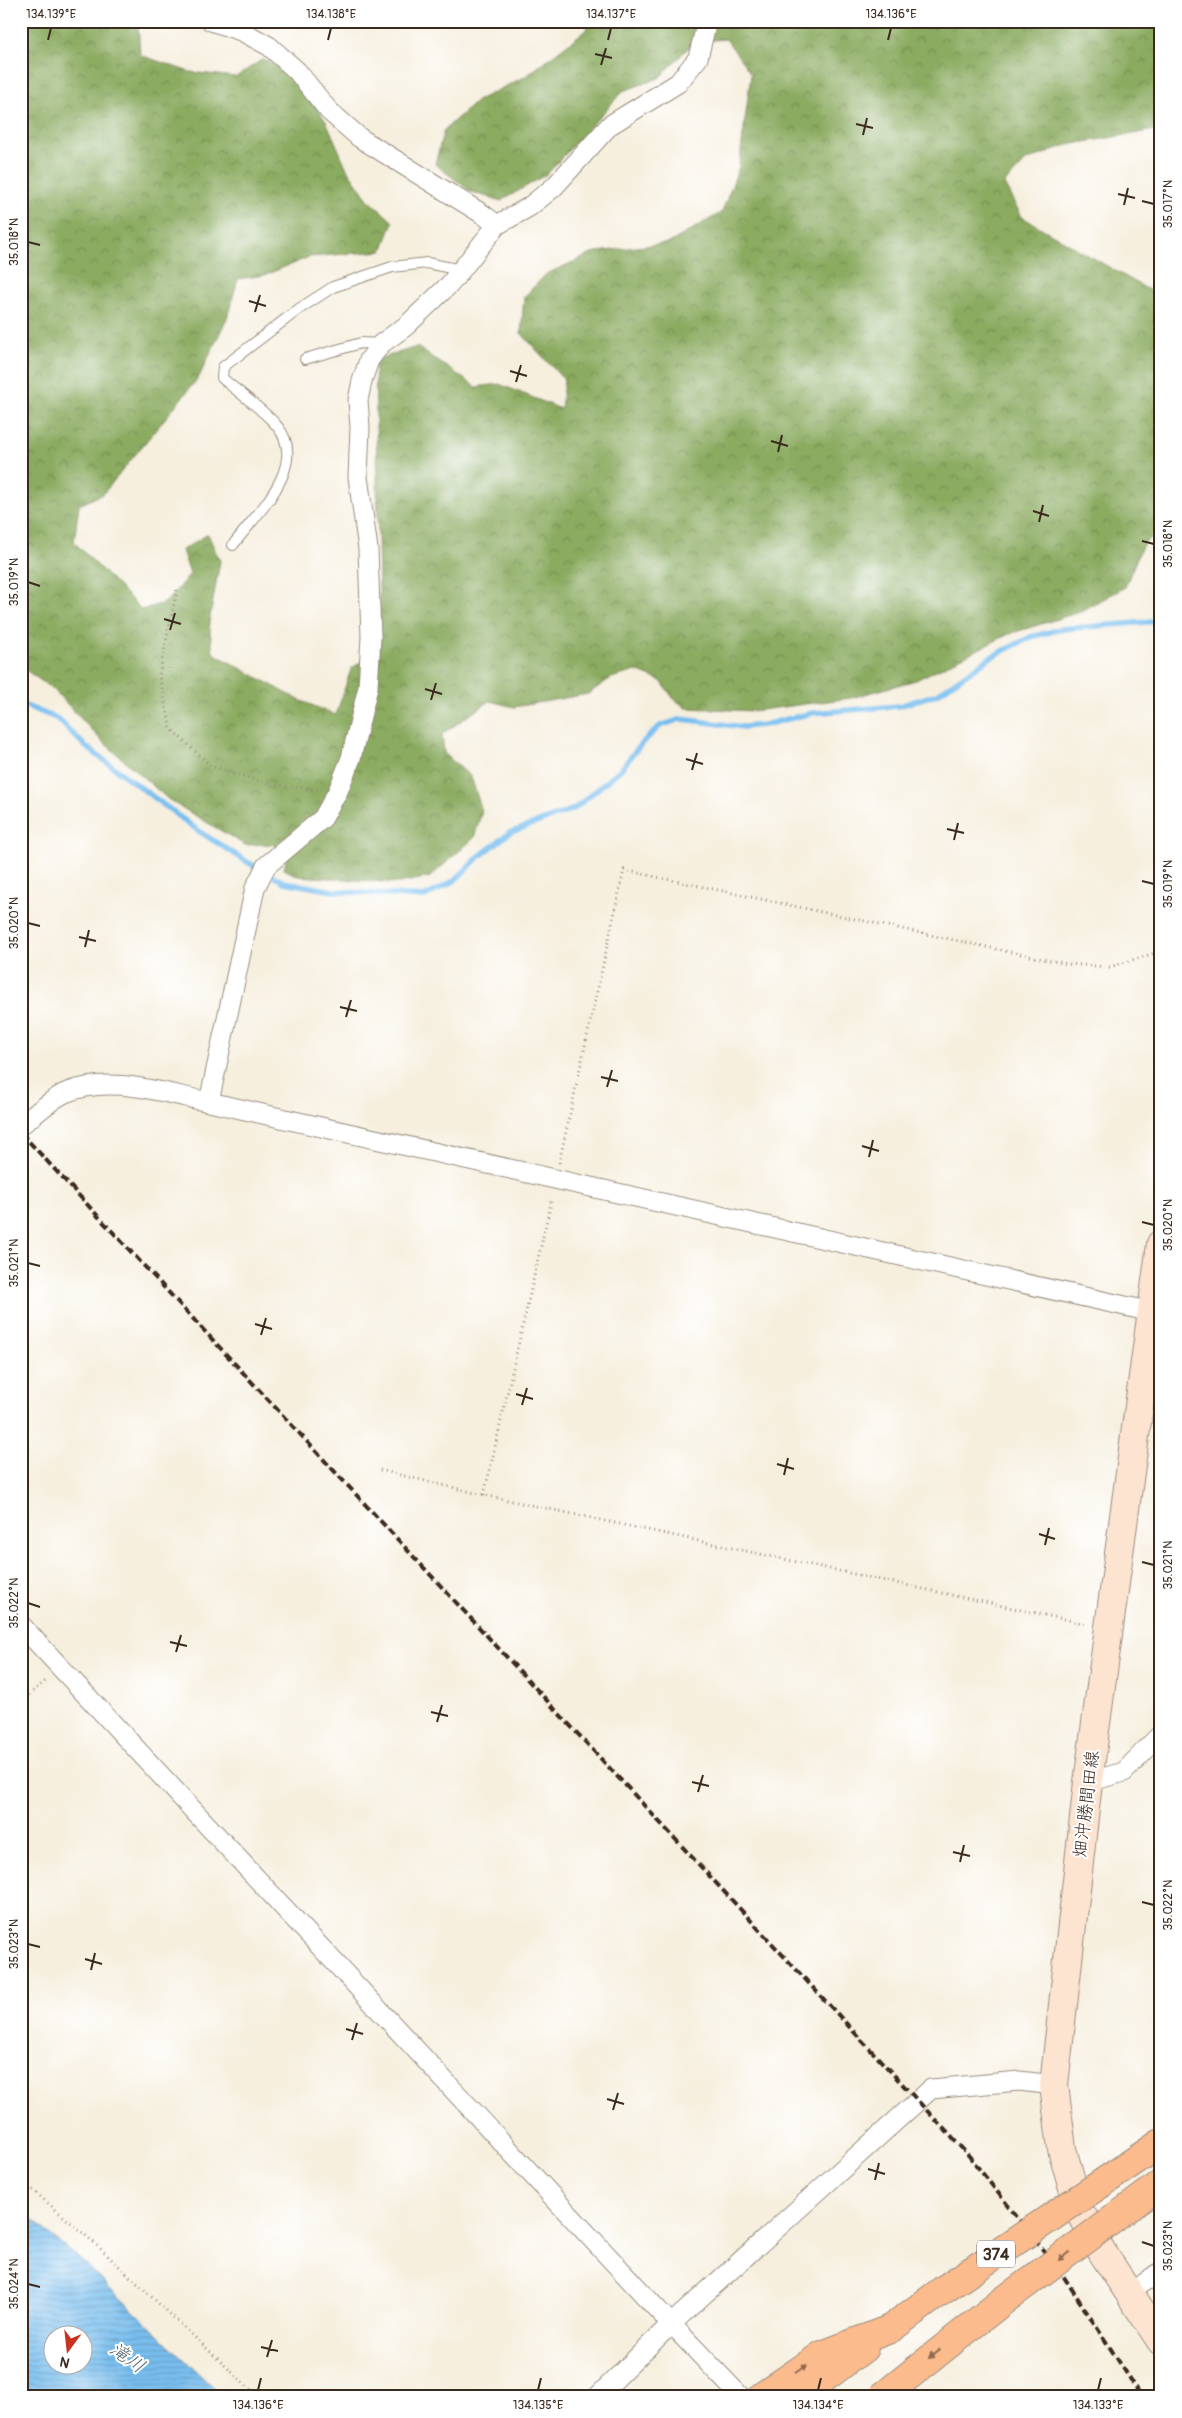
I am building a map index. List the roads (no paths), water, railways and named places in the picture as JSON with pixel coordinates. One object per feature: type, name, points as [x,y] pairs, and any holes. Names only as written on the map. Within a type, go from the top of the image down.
[{"type":"highway","name":"374","points":[[799,2397],[942,2290],[1161,2143]]},
{"type":"highway","points":[[882,2397],[1004,2300],[1161,2184]]},
{"type":"highway","points":[[744,2396],[822,2355],[890,2329]]},
{"type":"main road","name":"畑沖勝間田線","points":[[1161,1244],[1152,1312],[1154,1345],[1110,1626],[1088,1782],[1054,2085],[1062,2149],[1079,2208],[1102,2252],[1161,2341]]},
{"type":"street","points":[[211,21],[241,32],[269,46],[297,71],[329,111],[360,138],[497,225]]},
{"type":"street","points":[[209,1102],[255,888],[266,866],[323,818],[338,791],[350,758],[368,687],[371,617],[368,549],[358,477],[360,427],[358,400],[369,360],[381,344],[406,326],[450,284],[497,225],[529,207],[554,187],[610,125],[678,83],[698,58],[707,21]]},
{"type":"street","points":[[21,1125],[64,1094],[91,1086],[119,1084],[209,1102],[1152,1312]]},
{"type":"street","points":[[21,1625],[671,2324],[744,2396]]},
{"type":"street","points":[[1088,1782],[1124,1772],[1161,1734]]},
{"type":"street","points":[[596,2397],[671,2324],[916,2100],[931,2089],[1019,2080],[1054,2085]]},
{"type":"street","points":[[1128,2292],[1161,2272]]},
{"type":"lane","points":[[233,545],[280,485],[287,462],[285,439],[277,425],[222,378],[224,368],[299,309],[333,287],[392,267],[427,263],[461,270]]},
{"type":"lane","points":[[305,359],[361,343],[381,344]]},
{"type":"water","name":"滝川","points":[[21,2210],[84,2263],[223,2397],[21,2397]]},
{"type":"waterway","points":[[21,704],[58,719],[85,746],[200,832],[249,863],[284,882],[333,891],[424,897],[454,881],[480,856],[509,833],[574,809],[621,769],[642,743],[660,726],[681,719],[743,727],[764,725],[812,713],[899,706],[937,694],[991,657],[1031,637],[1061,629],[1161,621]]},
{"type":"railway","points":[[21,1133],[969,2156],[1062,2274],[1142,2397]]}]
